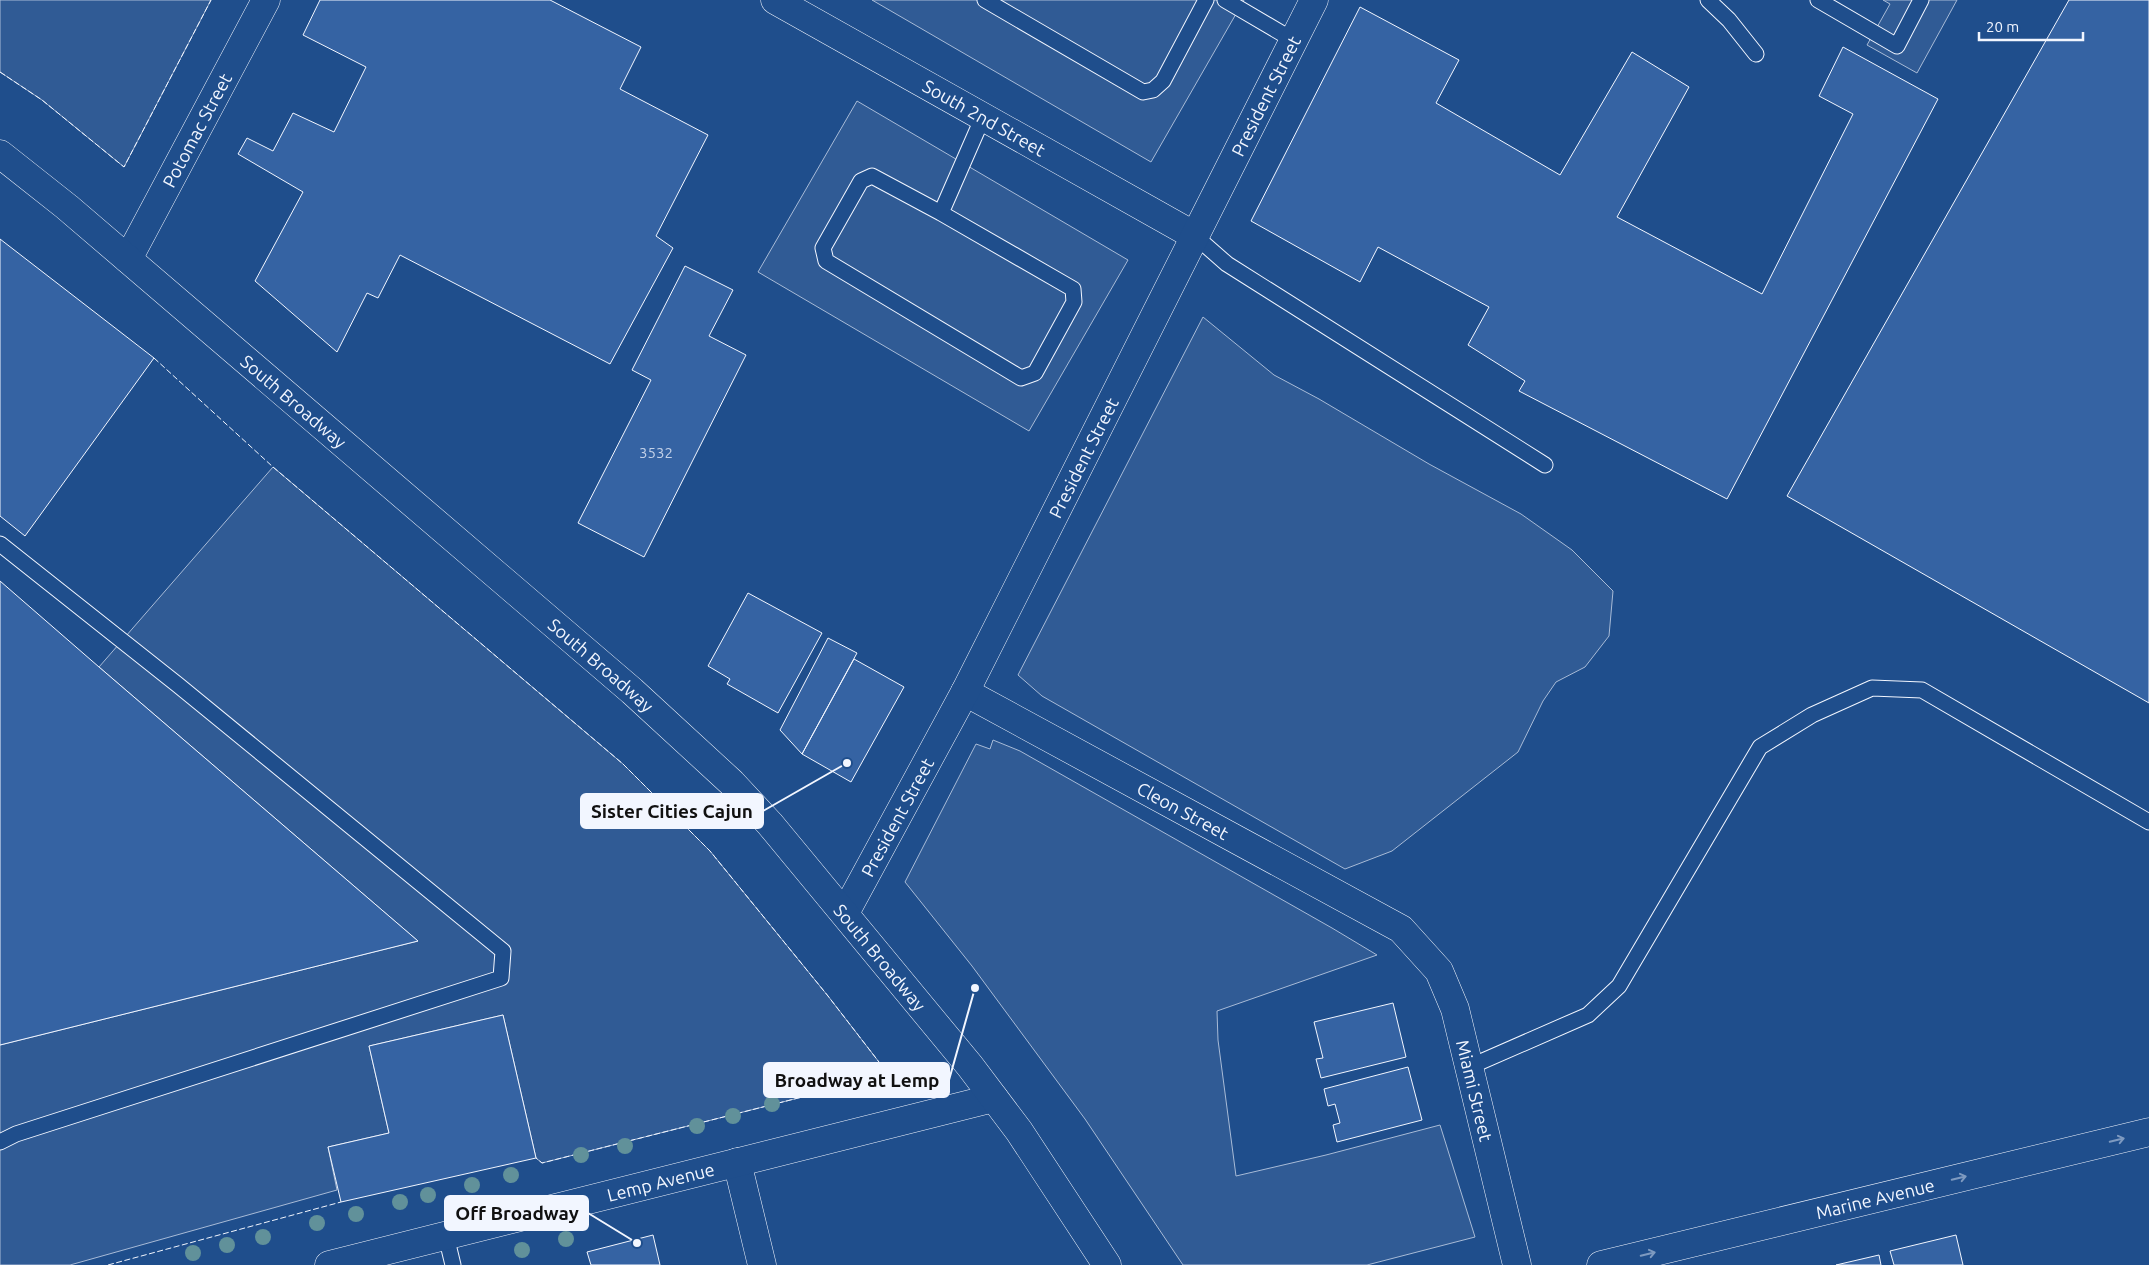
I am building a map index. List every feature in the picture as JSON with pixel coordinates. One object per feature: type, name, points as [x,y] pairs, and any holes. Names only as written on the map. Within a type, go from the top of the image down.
[{"type":"street","name":"Potomac Street","points":[[128,259],[266,0]]},
{"type":"street","name":"South 2nd Street","points":[[774,0],[1195,236]]},
{"type":"street","name":"President Street","points":[[845,913],[965,692],[1314,0]]},
{"type":"street","name":"South Broadway","points":[[0,154],[128,259],[685,738],[732,783],[770,824],[845,913],[970,1066],[1019,1131],[1107,1265]]},
{"type":"street","name":"Cleon Street","points":[[965,692],[1401,929]]},
{"type":"street","name":"Miami Street","points":[[1401,929],[1439,971],[1455,1010],[1517,1265]]},
{"type":"street","name":"Lemp Avenue","points":[[329,1265],[994,1098]]},
{"type":"street","name":"Marine Avenue","points":[[1601,1265],[2149,1132]]},
{"type":"street","points":[[737,1162],[762,1265]]},
{"type":"lane","points":[[985,0],[1143,92],[1153,90],[1163,81],[1206,0]]},
{"type":"lane","points":[[1225,0],[1293,40]]},
{"type":"lane","points":[[1708,0],[1729,20],[1756,54]]},
{"type":"lane","points":[[1818,0],[1897,46],[1921,0]]},
{"type":"lane","points":[[942,213],[984,117]]},
{"type":"lane","points":[[872,176],[942,213],[1073,289],[1074,302],[1035,373],[1021,378],[826,261],[823,248],[861,181],[872,176]]},
{"type":"lane","points":[[1195,236],[1227,264],[1545,465]]},
{"type":"lane","points":[[0,544],[186,691],[503,951],[501,978],[16,1134],[0,1142]]},
{"type":"lane","points":[[1469,1067],[1588,1015],[1619,986],[1760,748],[1812,715],[1872,688],[1922,690],[2149,822]]},
{"type":"lane","points":[[446,1236],[453,1265]]},
{"type":"shaded area","points":[[0,0],[211,0],[124,167],[42,100],[0,72]]},
{"type":"shaded area","points":[[872,0],[1244,0],[1151,162]]},
{"type":"shaded area","points":[[1883,0],[1957,0],[1917,73],[1867,45],[1890,4]]},
{"type":"shaded area","points":[[857,101],[1128,260],[1029,431],[758,272]]},
{"type":"shaded area","points":[[1203,317],[1274,375],[1319,399],[1429,464],[1521,514],[1572,550],[1613,591],[1609,636],[1585,667],[1556,682],[1543,701],[1518,752],[1392,851],[1345,869],[1042,696],[1018,675]]},
{"type":"shaded area","points":[[273,467],[623,764],[710,851],[828,996],[889,1075],[542,1163],[536,1158],[503,1015],[369,1046],[389,1133],[328,1147],[337,1190],[70,1265],[0,1265],[0,1045],[418,941],[99,667]]},
{"type":"shaded area","points":[[993,740],[1020,751],[1377,955],[1217,1011],[1218,1040],[1236,1176],[1440,1125],[1475,1237],[1367,1265],[1183,1265],[1085,1119],[972,966],[905,882],[976,744],[990,749]]},
{"type":"building","points":[[320,0],[550,0],[641,47],[620,89],[708,135],[656,236],[673,248],[610,364],[400,255],[378,298],[367,293],[337,352],[255,281],[303,192],[238,154],[247,138],[273,151],[293,113],[334,132],[366,67],[303,35]]},
{"type":"building","points":[[2069,0],[2149,0],[2149,703],[1787,496]]},
{"type":"building","points":[[1360,7],[1459,60],[1436,103],[1560,175],[1632,52],[1689,87],[1617,217],[1762,294],[1853,114],[1819,96],[1843,47],[1938,99],[1727,499],[1519,391],[1525,381],[1468,345],[1489,307],[1378,247],[1360,282],[1251,221]]},
{"type":"building","points":[[0,239],[154,358],[25,536],[0,516]]},
{"type":"building","points":[[685,266],[733,290],[709,336],[746,355],[644,557],[578,523],[651,380],[632,370]]},
{"type":"building","points":[[0,581],[99,667],[418,941],[0,1045]]},
{"type":"building","points":[[748,593],[822,633],[778,713],[727,684],[730,679],[708,666]]},
{"type":"building","points":[[828,638],[857,653],[802,754],[780,730]]},
{"type":"building","points":[[854,659],[904,687],[851,782],[802,754]]},
{"type":"building","points":[[1393,1003],[1406,1057],[1321,1078],[1316,1059],[1323,1058],[1314,1022]]},
{"type":"building","points":[[503,1015],[536,1158],[341,1202],[328,1147],[389,1133],[369,1046]]},
{"type":"building","points":[[1408,1067],[1422,1120],[1337,1142],[1333,1125],[1340,1123],[1335,1104],[1328,1106],[1324,1089]]},
{"type":"building","points":[[653,1235],[660,1265],[591,1265],[587,1252]]},
{"type":"building","points":[[1956,1235],[1963,1265],[1894,1265],[1890,1251]]},
{"type":"building","points":[[1879,1255],[1881,1265],[1836,1265]]},
{"type":"fence","points":[[0,72],[42,100],[124,167],[211,0]]},
{"type":"fence","points":[[154,358],[273,467],[623,764],[710,851],[828,996],[889,1075],[542,1163],[536,1158]]},
{"type":"fence","points":[[108,1265],[341,1202]]},
{"type":"place","name":"Sister Cities Cajun","points":[[847,763]]},
{"type":"place","name":"Broadway at Lemp","points":[[975,988]]},
{"type":"place","name":"Off Broadway","points":[[637,1243]]}]
